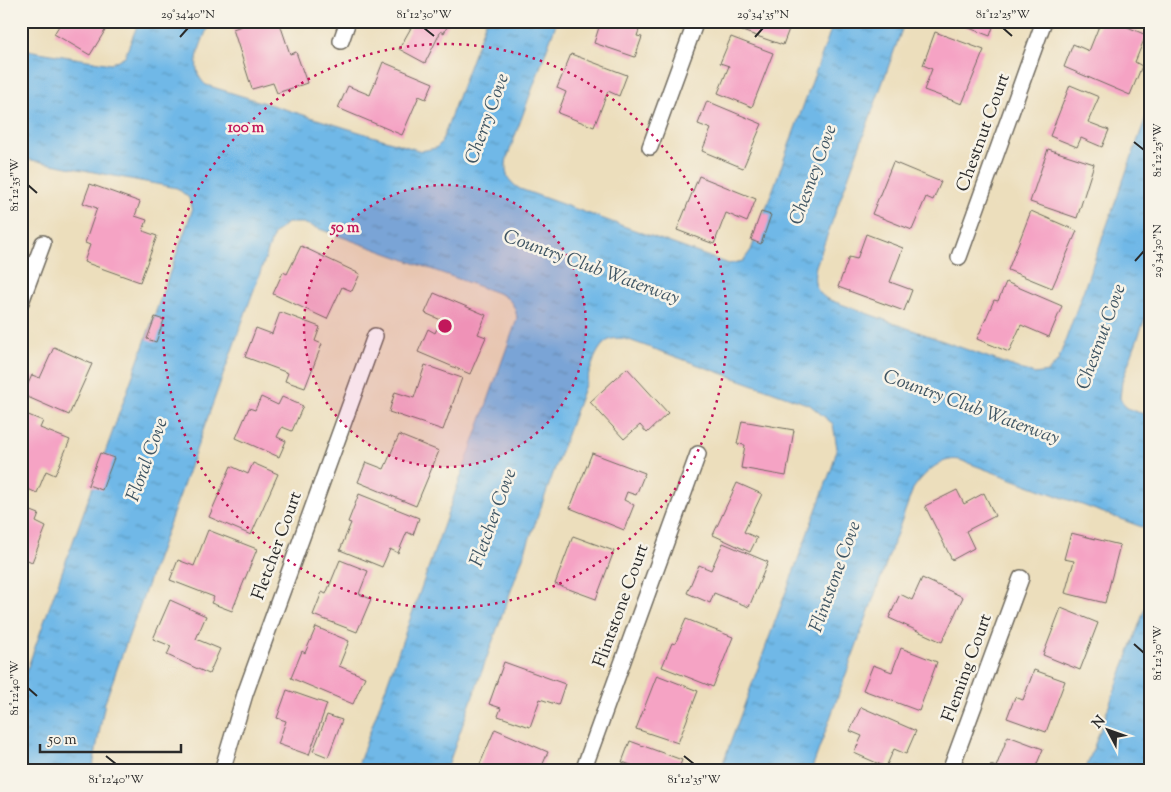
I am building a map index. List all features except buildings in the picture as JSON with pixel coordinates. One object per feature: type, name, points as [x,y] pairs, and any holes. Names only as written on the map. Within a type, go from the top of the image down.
[{"type":"street","points":[[341,41],[348,21]]},
{"type":"street","points":[[650,147],[696,21]]},
{"type":"street","name":"Chestnut Court","points":[[959,258],[1044,21]]},
{"type":"street","points":[[21,302],[43,243]]},
{"type":"street","name":"Fletcher Court","points":[[222,771],[250,678],[375,336]]},
{"type":"street","name":"Flintstone Court","points":[[583,771],[698,454]]},
{"type":"street","name":"Fleming Court","points":[[950,771],[1021,578]]},
{"type":"water","points":[[139,21],[210,21],[200,46],[197,63],[197,71],[206,85],[421,151],[436,148],[441,143],[486,21],[557,21],[507,158],[506,172],[509,179],[520,189],[729,264],[743,261],[751,250],[834,21],[905,21],[816,266],[817,289],[827,299],[1034,374],[1048,372],[1058,361],[1150,106],[1150,305],[1122,381],[1120,398],[1126,408],[1150,416],[1150,530],[960,460],[946,461],[939,464],[927,473],[913,489],[811,771],[720,771],[832,467],[837,448],[833,424],[810,405],[629,340],[612,339],[604,343],[595,357],[446,771],[356,771],[517,319],[512,304],[500,294],[303,223],[287,223],[274,234],[105,702],[92,771],[21,771],[21,686],[192,211],[189,198],[177,188],[21,158],[21,49],[111,64],[125,56]]},
{"type":"water","points":[[1150,595],[1150,771],[1085,771]]},
{"type":"water label","name":"Cherry Cove","points":[[488,119]]},
{"type":"water label","name":"Chesney Cove","points":[[814,175]]},
{"type":"water label","name":"Country Club Waterway","points":[[591,268]]},
{"type":"water label","name":"Chestnut Cove","points":[[1102,337]]},
{"type":"water label","name":"Country Club Waterway","points":[[971,408]]},
{"type":"water label","name":"Floral Cove","points":[[148,460]]},
{"type":"water label","name":"Fletcher Cove","points":[[494,518]]},
{"type":"water label","name":"Flintstone Cove","points":[[836,577]]}]
